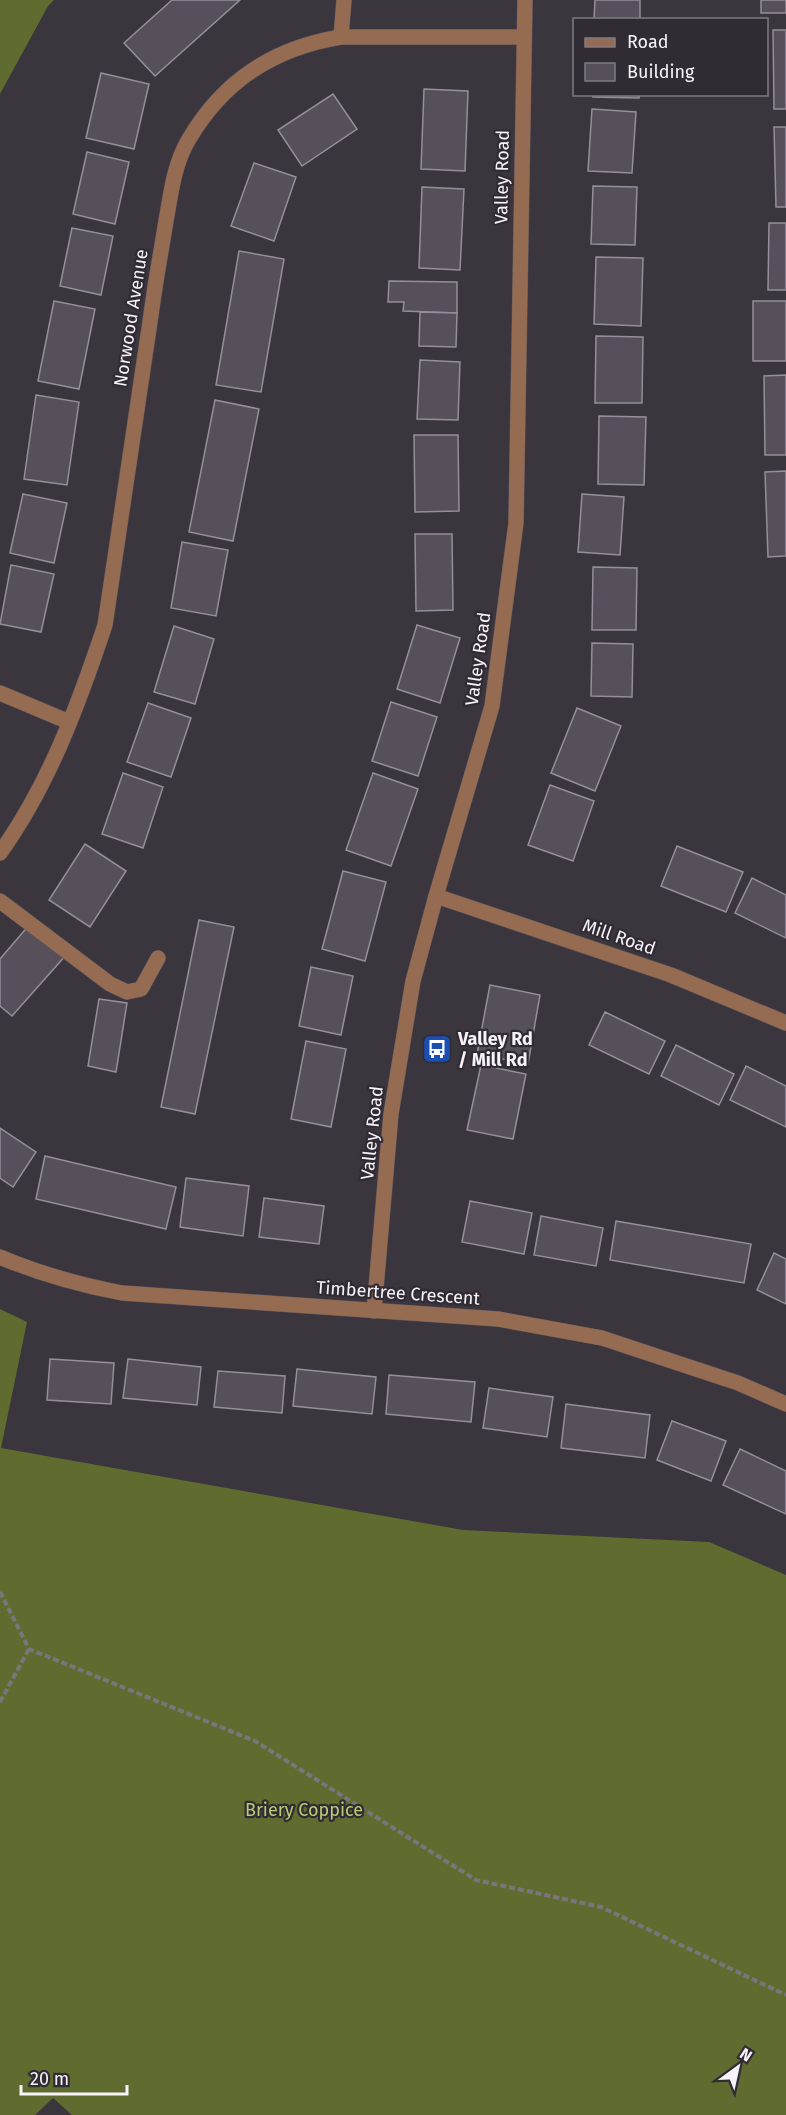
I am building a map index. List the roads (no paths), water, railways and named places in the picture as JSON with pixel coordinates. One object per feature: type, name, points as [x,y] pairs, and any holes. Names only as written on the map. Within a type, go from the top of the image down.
[{"type":"street","points":[[341,37],[344,0]]},
{"type":"street","name":"Valley Road","points":[[374,1311],[391,1114],[413,981],[492,706],[516,523],[525,0]]},
{"type":"street","name":"Norwood Avenue","points":[[0,853],[29,807],[51,765],[90,672],[105,625],[156,276],[176,169],[188,141],[204,116],[224,93],[247,73],[268,59],[316,41],[341,37],[523,37]]},
{"type":"street","points":[[0,693],[69,722]]},
{"type":"street","name":"Mill Road","points":[[436,896],[671,975],[786,1023]]},
{"type":"street","points":[[0,901],[110,984],[127,992],[141,989],[158,958]]},
{"type":"street","name":"Timbertree Crescent","points":[[0,1257],[32,1271],[76,1284],[122,1293],[498,1319],[602,1338],[738,1383],[786,1404]]},
{"type":"place","name":"Valley Rd / Mill Rd","points":[[437,1049]]},
{"type":"park label","name":"Briery Coppice","points":[[304,1810]]}]
